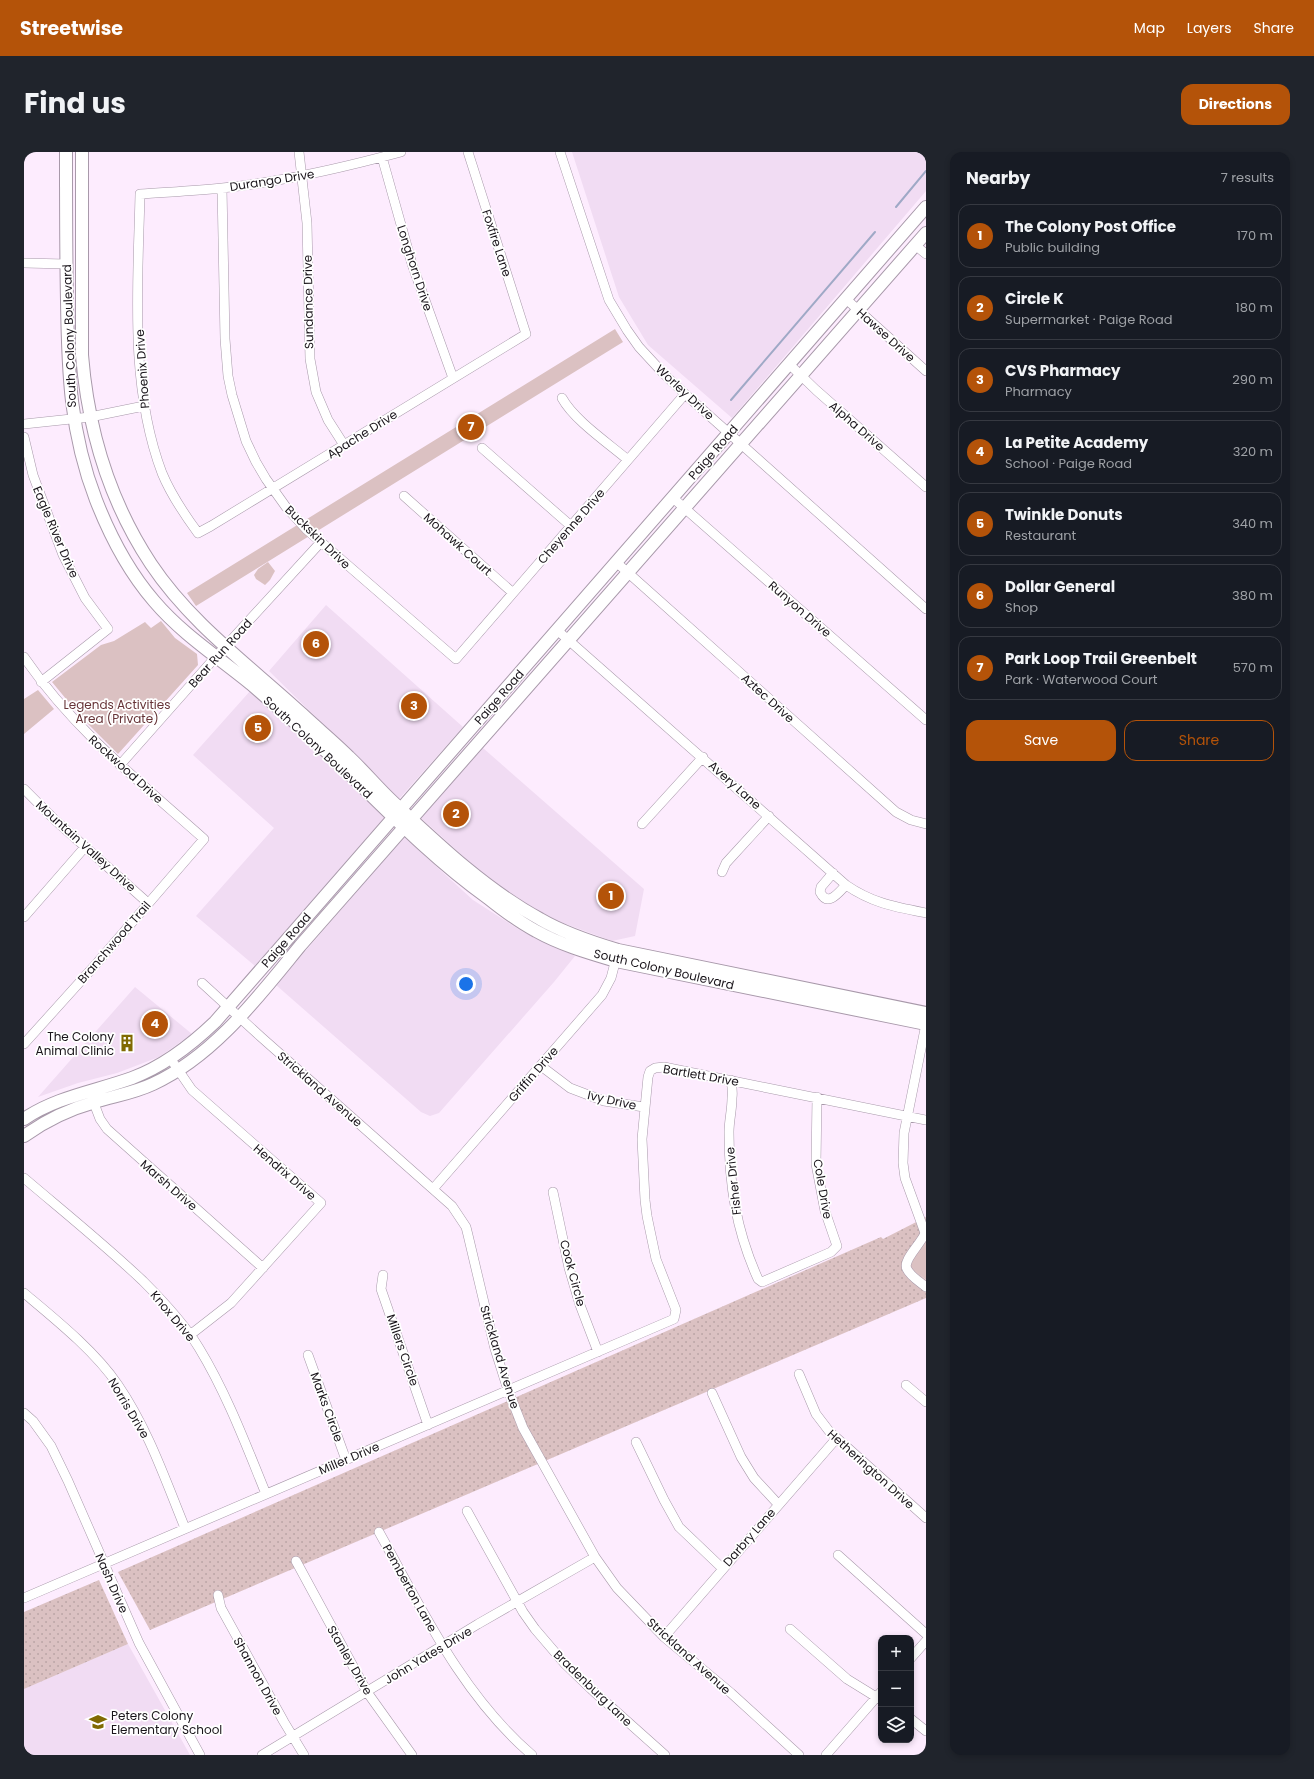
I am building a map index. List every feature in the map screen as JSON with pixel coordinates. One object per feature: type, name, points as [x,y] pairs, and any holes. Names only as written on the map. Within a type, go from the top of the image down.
[{"type":"main road","name":"South Colony Boulevard","points":[[66,152],[66,264],[69,386],[73,419],[83,460],[96,500],[127,563],[154,601],[178,626],[215,658],[340,748],[397,813]]},
{"type":"main road","name":"South Colony Boulevard","points":[[82,152],[82,355],[84,377],[90,417],[109,482],[126,520],[141,547],[164,581],[186,609],[295,715],[338,764],[408,823],[471,886],[512,909],[617,955]]},
{"type":"main road","name":"Paige Road","points":[[24,1136],[92,1096],[150,1070],[195,1042],[228,1007],[926,207]]},
{"type":"main road","name":"Paige Road","points":[[24,1119],[52,1104],[92,1096],[138,1090],[154,1084],[178,1070],[212,1044],[239,1017],[685,509],[740,443],[926,233]]},
{"type":"main road","points":[[462,739],[475,747]]},
{"type":"main road","points":[[338,764],[340,748]]},
{"type":"main road","points":[[313,909],[324,919]]},
{"type":"main road","name":"South Colony Boulevard","points":[[512,909],[535,931],[573,948],[617,955],[745,981],[926,1013]]},
{"type":"main road","points":[[556,927],[559,942]]},
{"type":"main road","name":"South Colony Boulevard","points":[[745,981],[926,1024]]},
{"type":"street","name":"Sundance Drive","points":[[299,152],[303,176],[307,223],[310,359],[318,397],[328,420],[344,445]]},
{"type":"street","name":"Durango Drive","points":[[140,194],[222,188],[303,176],[402,152]]},
{"type":"street","name":"Foxfire Lane","points":[[468,152],[526,334]]},
{"type":"street","name":"Worley Drive","points":[[560,152],[609,300],[639,347],[685,394],[926,609]]},
{"type":"street","name":"Longhorn Drive","points":[[382,157],[412,264],[453,378]]},
{"type":"street","name":"Buckskin Drive","points":[[222,188],[225,339],[228,376],[238,419],[256,462],[286,507],[321,542],[456,659]]},
{"type":"street","name":"Phoenix Drive","points":[[140,194],[138,288],[140,357],[144,406],[162,474],[181,510],[198,533]]},
{"type":"street","points":[[915,245],[926,254]]},
{"type":"street","points":[[24,263],[66,264]]},
{"type":"street","name":"Hawse Drive","points":[[846,299],[926,371]]},
{"type":"street","name":"Apache Drive","points":[[198,533],[273,489],[526,334]]},
{"type":"street","name":"Alpha Drive","points":[[789,364],[926,487]]},
{"type":"street","name":"Cheyenne Drive","points":[[456,659],[685,394]]},
{"type":"street","points":[[562,398],[575,416],[628,460]]},
{"type":"street","points":[[24,424],[90,417],[144,406]]},
{"type":"street","name":"Eagle River Drive","points":[[24,438],[33,475],[63,555],[85,598],[108,629],[41,682]]},
{"type":"street","points":[[482,448],[571,526]]},
{"type":"street","name":"Mohawk Court","points":[[404,496],[513,593]]},
{"type":"street","name":"Runyon Drive","points":[[673,498],[926,720]]},
{"type":"street","name":"Bear Run Road","points":[[120,765],[321,542]]},
{"type":"street","name":"Aztec Drive","points":[[616,562],[896,812],[911,820],[926,824]]},
{"type":"street","name":"Avery Lane","points":[[558,630],[846,885],[857,893],[882,904],[926,913]]},
{"type":"street","name":"Rockwood Drive","points":[[24,657],[41,682],[79,726],[120,765],[204,839]]},
{"type":"street","points":[[642,824],[703,757]]},
{"type":"street","name":"Mountain Valley Drive","points":[[25,790],[55,820],[148,903]]},
{"type":"street","points":[[722,872],[726,863],[769,816]]},
{"type":"street","name":"Branchwood Trail","points":[[24,1044],[97,963],[204,839]]},
{"type":"street","points":[[24,917],[85,847]]},
{"type":"street","points":[[833,873],[821,887],[820,892],[823,897],[828,899],[834,898],[846,885]]},
{"type":"street","name":"Griffin Drive","points":[[433,1189],[602,995],[611,978],[617,955]]},
{"type":"street","name":"Strickland Avenue","points":[[202,983],[452,1206],[466,1227],[472,1246],[495,1349],[508,1390],[523,1428],[595,1557],[617,1588],[664,1637],[731,1693],[799,1755]]},
{"type":"street","points":[[926,1024],[907,1116],[903,1148],[905,1178],[908,1191],[925,1233],[922,1241],[908,1258],[906,1264],[907,1270],[926,1287]]},
{"type":"street","name":"Hendrix Drive","points":[[170,1058],[192,1090],[321,1203],[231,1303],[190,1335]]},
{"type":"street","name":"Ivy Drive","points":[[541,1066],[570,1088],[604,1101],[644,1107]]},
{"type":"street","name":"Bartlett Drive","points":[[674,1319],[676,1310],[656,1259],[647,1216],[642,1161],[642,1139],[644,1107],[650,1071],[655,1068],[664,1067],[926,1120]]},
{"type":"street","name":"Fisher Drive","points":[[731,1080],[732,1098],[728,1130],[730,1182],[740,1232],[758,1279],[762,1282],[831,1252]]},
{"type":"street","name":"Marsh Drive","points":[[92,1096],[100,1119],[107,1129],[263,1268]]},
{"type":"street","name":"Cole Drive","points":[[817,1097],[816,1164],[825,1211],[837,1246],[831,1252]]},
{"type":"street","name":"Knox Drive","points":[[24,1178],[120,1259],[157,1295],[190,1335],[199,1347],[221,1388],[266,1494]]},
{"type":"street","name":"Cook Circle","points":[[553,1192],[569,1268],[580,1305],[598,1352]]},
{"type":"street","name":"Millers Circle","points":[[383,1275],[381,1289],[428,1425]]},
{"type":"street","name":"Norris Drive","points":[[24,1293],[88,1351],[117,1383],[148,1437],[185,1528]]},
{"type":"street","name":"Miller Drive","points":[[24,1598],[674,1319]]},
{"type":"street","name":"Marks Circle","points":[[308,1355],[346,1460]]},
{"type":"street","name":"Hetherington Drive","points":[[799,1374],[819,1420],[836,1439],[926,1518]]},
{"type":"street","points":[[906,1385],[926,1402]]},
{"type":"street","points":[[712,1393],[741,1457],[754,1478],[778,1504]]},
{"type":"street","name":"Nash Drive","points":[[24,1413],[51,1446],[143,1651],[200,1755]]},
{"type":"street","name":"Darbry Lane","points":[[664,1637],[722,1568],[836,1439]]},
{"type":"street","points":[[636,1442],[679,1527],[722,1568]]},
{"type":"street","name":"Bradenburg Lane","points":[[467,1511],[523,1612],[565,1664],[665,1755]]},
{"type":"street","name":"Pemberton Lane","points":[[379,1532],[442,1646],[461,1675],[488,1710],[532,1755]]},
{"type":"street","points":[[838,1555],[926,1634]]},
{"type":"street","name":"John Yates Drive","points":[[262,1755],[442,1646],[595,1557]]},
{"type":"street","name":"Stanley Drive","points":[[296,1561],[367,1692],[412,1755]]},
{"type":"street","name":"Shannon Drive","points":[[218,1595],[221,1608],[304,1755]]},
{"type":"street","points":[[790,1629],[848,1679],[878,1695]]},
{"type":"street","points":[[914,1655],[926,1641]]},
{"type":"street","points":[[826,1755],[878,1698]]},
{"type":"street","points":[[914,1721],[926,1731]]},
{"type":"shaded area","points":[[572,152],[926,152],[926,191],[732,418],[648,345],[619,297]]},
{"type":"shaded area","points":[[326,605],[463,727],[399,799],[269,671]]},
{"type":"shaded area","points":[[251,690],[329,761],[385,817],[255,966],[196,916],[274,828],[193,755]]},
{"type":"shaded area","points":[[483,748],[644,889],[635,936],[612,941],[544,916],[494,884],[421,818]]},
{"type":"shaded area","points":[[404,837],[473,900],[523,932],[575,956],[439,1113],[430,1116],[421,1112],[276,985]]},
{"type":"shaded area","points":[[135,987],[192,1034],[159,1057],[117,1073],[78,1083],[38,1097]]},
{"type":"shaded area","name":"Peters Colony Elementary School","points":[[128,1644],[190,1755],[24,1755],[24,1689]]},
{"type":"green space","points":[[615,329],[623,342],[196,606],[187,593]]},
{"type":"green space","points":[[268,562],[275,571],[265,585],[256,579],[254,575],[258,569]]},
{"type":"green space","name":"Legends Activities Area (Private)","points":[[161,621],[175,638],[197,654],[198,665],[118,754],[81,717],[52,682],[101,645],[114,641],[145,622],[151,628]]},
{"type":"green space","points":[[38,690],[54,709],[24,734],[24,699]]},
{"type":"green space","points":[[926,1217],[926,1239],[909,1264],[926,1280],[926,1298],[150,1630],[118,1572],[881,1237],[883,1239]]},
{"type":"green space","points":[[926,1239],[926,1280],[909,1265]]},
{"type":"green space","points":[[99,1580],[128,1644],[24,1689],[24,1612]]},
{"type":"waterway","points":[[896,207],[926,171]]},
{"type":"waterway","points":[[731,400],[875,232]]},
{"type":"place","name":"Park Loop Trail Greenbelt","points":[[471,427]]},
{"type":"place","name":"Dollar General","points":[[316,644]]},
{"type":"place","name":"CVS Pharmacy","points":[[414,706]]},
{"type":"place","name":"Twinkle Donuts","points":[[258,728]]},
{"type":"place","name":"Circle K","points":[[456,814]]},
{"type":"place","name":"The Colony Post Office","points":[[611,896]]},
{"type":"place","name":"La Petite Academy","points":[[155,1024]]},
{"type":"place","name":"The Colony Animal Clinic","points":[[127,1043]]},
{"type":"place","name":"Peters Colony Elementary School","points":[[98,1722]]}]
